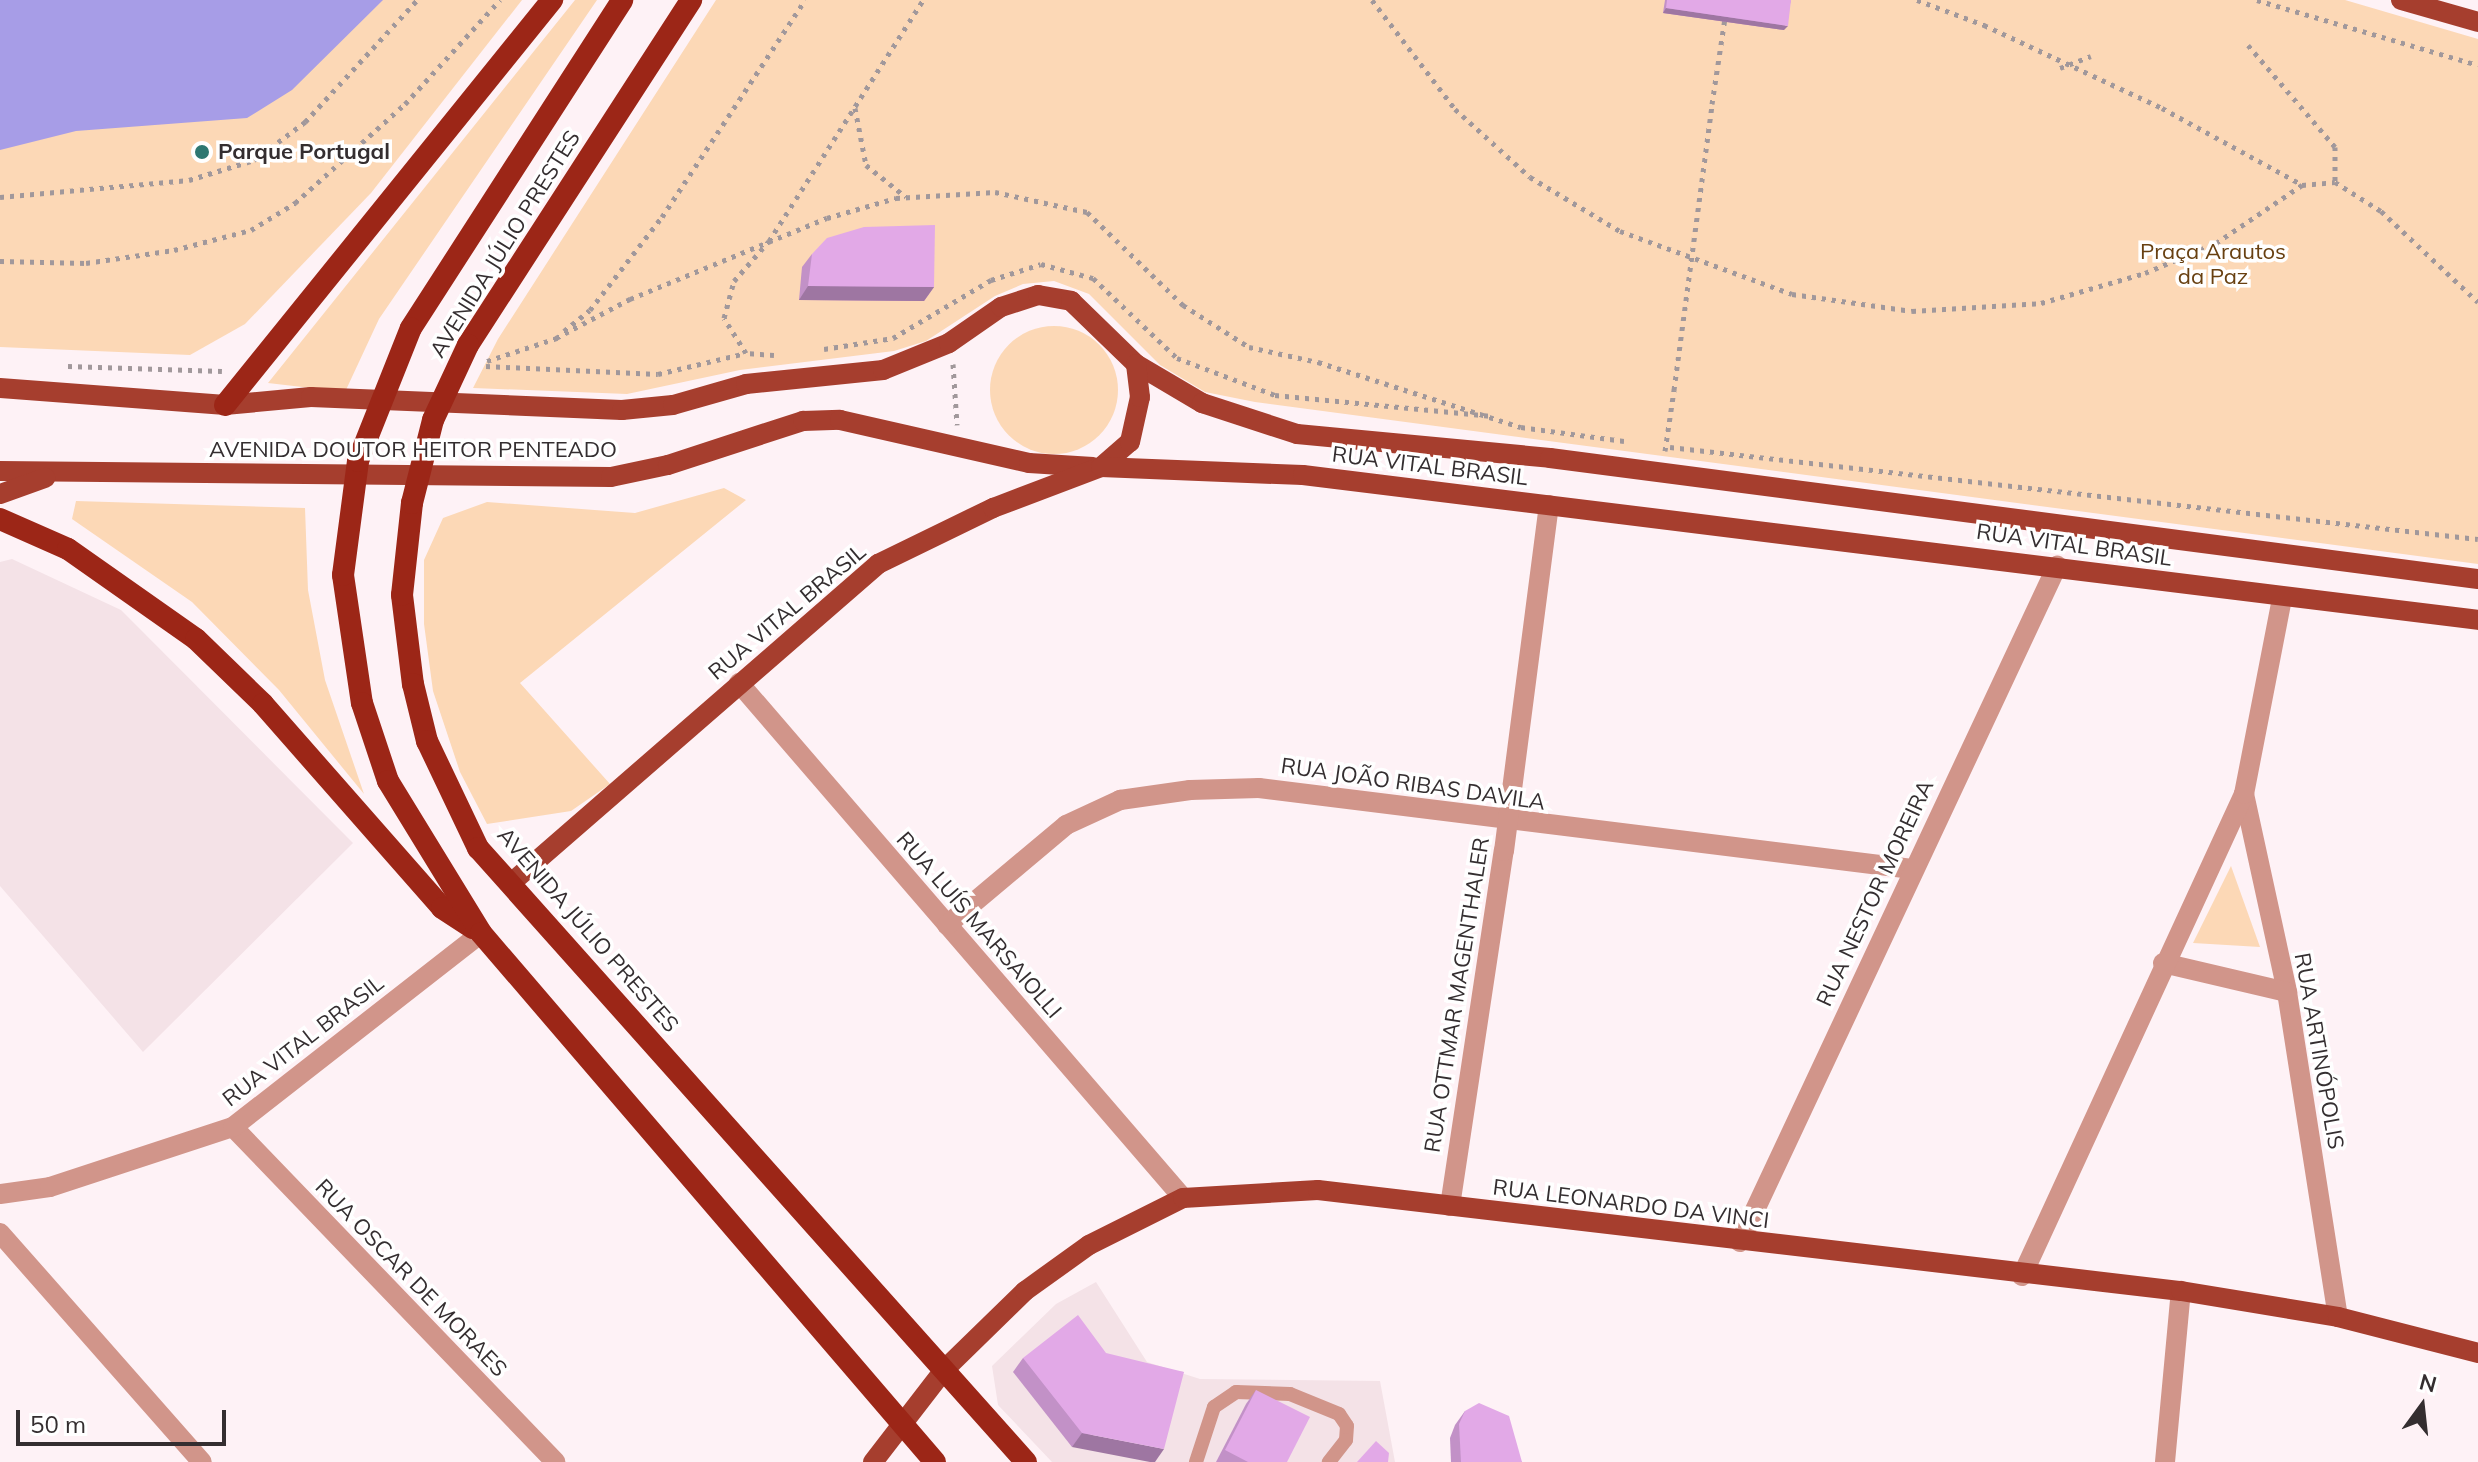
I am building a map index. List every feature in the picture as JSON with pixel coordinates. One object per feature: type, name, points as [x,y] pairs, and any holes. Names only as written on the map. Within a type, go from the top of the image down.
[{"type":"highway","points":[[225,405],[552,0]]},
{"type":"highway","name":"AVENIDA JÚLIO PRESTES","points":[[622,0],[411,328],[358,461],[343,575],[362,703],[388,781],[481,933],[901,1427],[935,1462]]},
{"type":"highway","name":"AVENIDA JÚLIO PRESTES","points":[[691,0],[468,345],[433,420],[412,503],[402,595],[413,684],[427,741],[478,848],[1026,1462]]},
{"type":"highway","points":[[0,519],[68,549],[196,639],[263,704],[442,908],[481,933]]},
{"type":"main road","points":[[2401,0],[2478,22]]},
{"type":"main road","name":"AVENIDA DOUTOR HEITOR PENTEADO","points":[[0,388],[225,405],[311,397],[622,410],[673,405],[746,384],[883,370],[949,343],[1001,307],[1038,295],[1071,301],[1136,364]]},
{"type":"main road","points":[[1101,467],[1130,442],[1134,432],[1140,397],[1136,364]]},
{"type":"main road","name":"RUA VITAL BRASIL","points":[[1136,364],[1202,403],[1297,434],[1550,458],[2478,579]]},
{"type":"main road","name":"AVENIDA DOUTOR HEITOR PENTEADO","points":[[0,471],[59,474],[611,477],[668,465],[803,421],[840,420],[954,443],[1029,463],[1101,467]]},
{"type":"main road","name":"RUA VITAL BRASIL","points":[[510,884],[878,564],[993,508],[1101,467],[1303,475],[2478,620]]},
{"type":"main road","points":[[0,494],[59,474]]},
{"type":"main road","name":"RUA LEONARDO DA VINCI","points":[[873,1462],[944,1370],[1038,1281],[1089,1245],[1183,1198],[1318,1190],[2022,1276],[2181,1291],[2338,1317],[2478,1353]]},
{"type":"main road","points":[[901,1427],[919,1462]]},
{"type":"street","name":"RUA OTTMAR MAGENTHALER","points":[[1450,1206],[1507,821],[1549,505]]},
{"type":"street","name":"RUA NESTOR MOREIRA","points":[[1740,1242],[1912,869],[2057,566]]},
{"type":"street","points":[[2022,1276],[2163,963],[2244,794],[2282,598]]},
{"type":"street","name":"RUA LUÍS MARSAIOLLI","points":[[739,683],[1183,1198]]},
{"type":"street","name":"RUA JOÃO RIBAS DAVILA","points":[[947,925],[1066,825],[1120,800],[1190,790],[1259,788],[1912,869]]},
{"type":"street","name":"RUA ARTINÓPOLIS","points":[[2244,794],[2287,992],[2338,1317]]},
{"type":"street","name":"RUA VITAL BRASIL","points":[[0,1194],[104,1171],[233,1127],[481,933]]},
{"type":"street","points":[[2163,963],[2287,992]]},
{"type":"street","name":"RUA OSCAR DE MORAES","points":[[233,1127],[555,1462]]},
{"type":"street","points":[[0,1233],[202,1462]]},
{"type":"street","points":[[2165,1462],[2181,1291]]},
{"type":"lane","points":[[1196,1462],[1214,1407],[1236,1392],[1290,1394],[1339,1414],[1347,1426],[1346,1440],[1329,1462]]},
{"type":"path","points":[[0,197],[160,184],[254,160],[305,122],[417,0]]},
{"type":"path","points":[[0,261],[86,263],[174,250],[251,230],[295,203],[405,104],[500,0]]},
{"type":"path","points":[[746,353],[724,318],[734,281],[769,241],[923,0]]},
{"type":"path","points":[[1372,0],[1455,109],[1530,177],[1620,231],[1792,294],[1912,311],[2041,303],[2103,288],[2216,243],[2302,185],[2335,182],[2381,211],[2478,302]]},
{"type":"path","points":[[1917,0],[2162,108],[2302,185]]},
{"type":"path","points":[[2257,0],[2478,65]]},
{"type":"path","points":[[1674,390],[1726,15]]},
{"type":"path","points":[[2248,45],[2335,147],[2335,182]]},
{"type":"path","points":[[2060,68],[2091,56]]},
{"type":"path","points":[[855,107],[866,165],[906,197]]},
{"type":"path","points":[[810,351],[893,338],[991,280],[1041,264],[1093,278],[1177,358],[1275,395],[1501,417],[1521,427],[1638,443]]},
{"type":"path","points":[[949,343],[959,415],[954,443]]},
{"type":"path","points":[[484,366],[658,374],[746,353],[783,356]]},
{"type":"path","points":[[1652,444],[2478,539]]},
{"type":"shaded area","points":[[0,0],[383,0],[292,90],[247,118],[76,131],[0,150]]},
{"type":"shaded area","points":[[12,559],[121,610],[353,843],[143,1052],[0,886],[0,562]]},
{"type":"shaded area","points":[[1096,1282],[1147,1362],[1200,1379],[1380,1381],[1395,1462],[1052,1462],[998,1405],[992,1366],[1056,1304]]},
{"type":"green space","name":"Parque Portugal","points":[[0,0],[522,0],[371,193],[245,324],[190,355],[0,347]]},
{"type":"green space","points":[[575,0],[597,0],[379,319],[345,392],[268,383]]},
{"type":"green space","name":"Praça Arautos da Paz","points":[[716,0],[2345,0],[2478,39],[2478,564],[1255,402],[1205,392],[1160,365],[1089,294],[1054,281],[1023,284],[995,296],[926,341],[894,351],[740,370],[627,394],[473,388],[498,339]]},
{"type":"green space","points":[[1054,326],[1079,331],[1099,345],[1113,365],[1118,390],[1113,415],[1099,435],[1079,449],[1054,454],[1029,449],[1009,435],[995,415],[990,390],[995,365],[1009,345],[1029,331]]},
{"type":"green space","points":[[724,488],[746,500],[520,683],[610,784],[571,811],[487,824],[460,772],[433,691],[424,624],[424,560],[443,518],[487,502],[635,513]]},
{"type":"green space","points":[[76,501],[305,508],[308,590],[325,680],[364,794],[279,690],[192,602],[72,519]]},
{"type":"green space","points":[[2231,866],[2260,947],[2193,943]]},
{"type":"building","points":[[1667,0],[1791,0],[1788,26],[1666,8]]},
{"type":"building","points":[[935,225],[934,287],[808,286],[812,254],[827,238],[864,227]]},
{"type":"building","points":[[1078,1315],[1106,1353],[1184,1372],[1164,1449],[1082,1433],[1023,1358]]},
{"type":"building","points":[[1256,1390],[1310,1417],[1287,1462],[1248,1462],[1225,1450]]},
{"type":"building","points":[[1479,1403],[1509,1416],[1522,1462],[1461,1462],[1459,1424],[1465,1411]]},
{"type":"building","points":[[1376,1441],[1389,1453],[1388,1462],[1357,1462]]},
{"type":"place","name":"Parque Portugal","points":[[202,152]]}]
